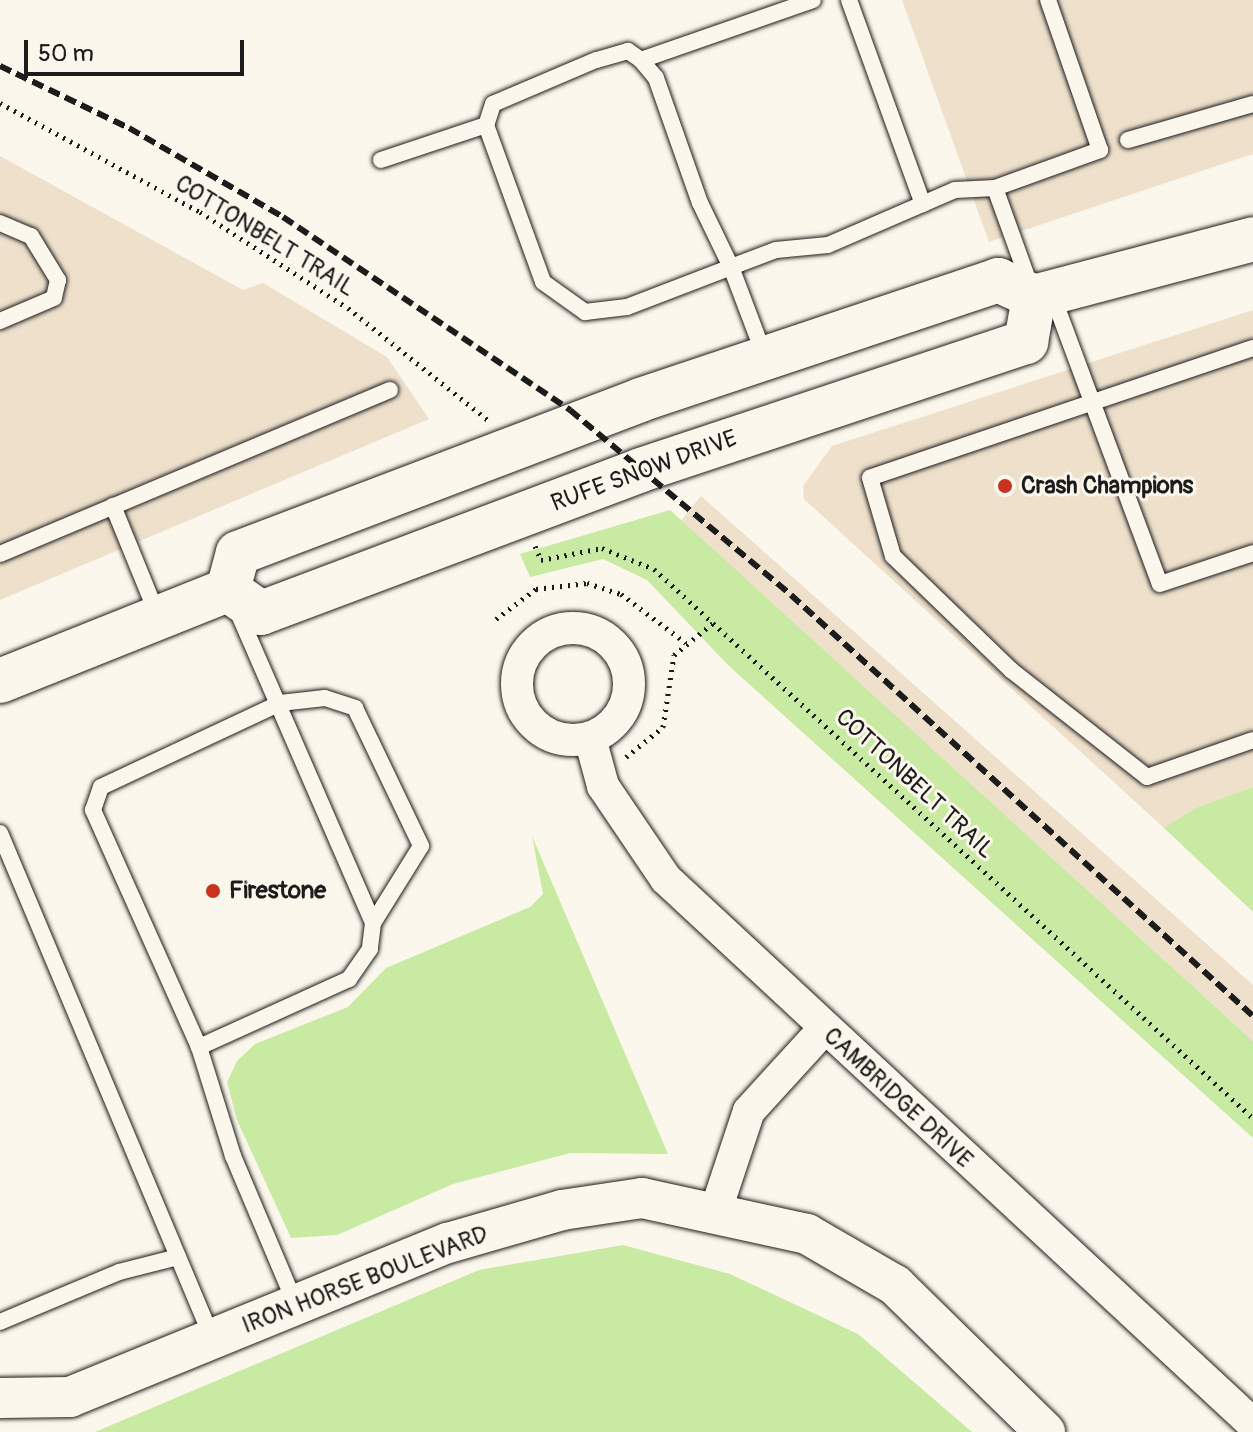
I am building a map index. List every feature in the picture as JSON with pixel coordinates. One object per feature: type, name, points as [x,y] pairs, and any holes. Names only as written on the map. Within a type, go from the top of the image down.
[{"type":"main road","points":[[0,681],[228,590],[238,553],[481,457],[765,358],[998,280],[1043,295],[1251,245]]},
{"type":"main road","name":"RUFE SNOW DRIVE","points":[[228,590],[261,613],[641,470],[1026,342],[1043,295]]},
{"type":"street","name":"CAMBRIDGE DRIVE","points":[[590,738],[603,786],[666,879],[823,1030],[1253,1424]]},
{"type":"street","points":[[716,1210],[749,1111],[823,1030]]},
{"type":"street","name":"IRON HORSE BOULEVARD","points":[[0,1398],[70,1397],[448,1243],[562,1210],[642,1198],[716,1210],[807,1234],[895,1285],[1045,1432]]},
{"type":"lane","points":[[641,60],[813,0]]},
{"type":"lane","points":[[849,0],[923,204]]},
{"type":"lane","points":[[765,358],[731,267],[656,78],[641,60],[628,51],[596,60],[493,104],[486,125],[543,282],[585,312],[627,307],[731,267],[776,250],[828,245],[955,190],[995,188],[1100,150],[1048,0]]},
{"type":"lane","points":[[1128,140],[1253,104]]},
{"type":"lane","points":[[381,160],[486,125]]},
{"type":"lane","points":[[995,188],[1094,402],[1160,584],[1253,553]]},
{"type":"lane","points":[[0,321],[54,298],[58,280],[49,255],[4,228]]},
{"type":"lane","points":[[1253,348],[870,478],[893,556],[1011,670],[1147,777],[1253,740]]},
{"type":"lane","points":[[0,554],[390,390]]},
{"type":"lane","points":[[113,506],[159,618]]},
{"type":"lane","points":[[228,590],[280,703],[373,923]]},
{"type":"lane","points":[[199,1047],[349,979],[370,949],[373,923],[421,846],[355,708],[325,698],[280,703],[101,787],[93,810],[199,1047],[233,1156],[296,1306]]},
{"type":"lane","points":[[0,833],[213,1340]]},
{"type":"lane","points":[[0,1322],[178,1257]]},
{"type":"path","name":"COTTONBELT TRAIL","points":[[0,103],[200,212],[348,308],[494,425]]},
{"type":"path","name":"COTTONBELT TRAIL","points":[[535,544],[541,560],[602,548],[625,554],[654,569],[1253,1118]]},
{"type":"path","points":[[496,619],[536,589],[587,583],[621,594],[686,643]]},
{"type":"path","points":[[626,757],[663,727],[674,655],[713,623]]},
{"type":"shaded area","points":[[902,0],[1253,0],[1253,154],[989,242]]},
{"type":"shaded area","points":[[0,156],[243,290],[263,283],[387,357],[429,419],[0,600]]},
{"type":"shaded area","points":[[1253,310],[1253,787],[1195,808],[1164,828],[804,499],[803,486],[832,446]]},
{"type":"shaded area","points":[[701,496],[1253,985],[1253,1041],[681,521]]},
{"type":"green space","points":[[670,510],[1253,1041],[1253,1138],[729,666],[647,580],[603,559],[530,577],[520,554]]},
{"type":"green space","points":[[1253,787],[1253,912],[1164,828],[1195,808]]},
{"type":"green space","points":[[532,836],[668,1154],[570,1153],[453,1184],[337,1235],[291,1238],[237,1120],[227,1082],[237,1061],[255,1044],[348,1007],[386,968],[530,907],[543,894]]},
{"type":"green space","points":[[623,1245],[730,1274],[858,1334],[972,1432],[95,1432],[479,1270]]},
{"type":"railway","points":[[0,66],[129,128],[283,217],[570,410],[791,595],[1253,1016]]},
{"type":"place","name":"Crash Champions","points":[[1005,486]]},
{"type":"place","name":"Firestone","points":[[213,891]]}]
